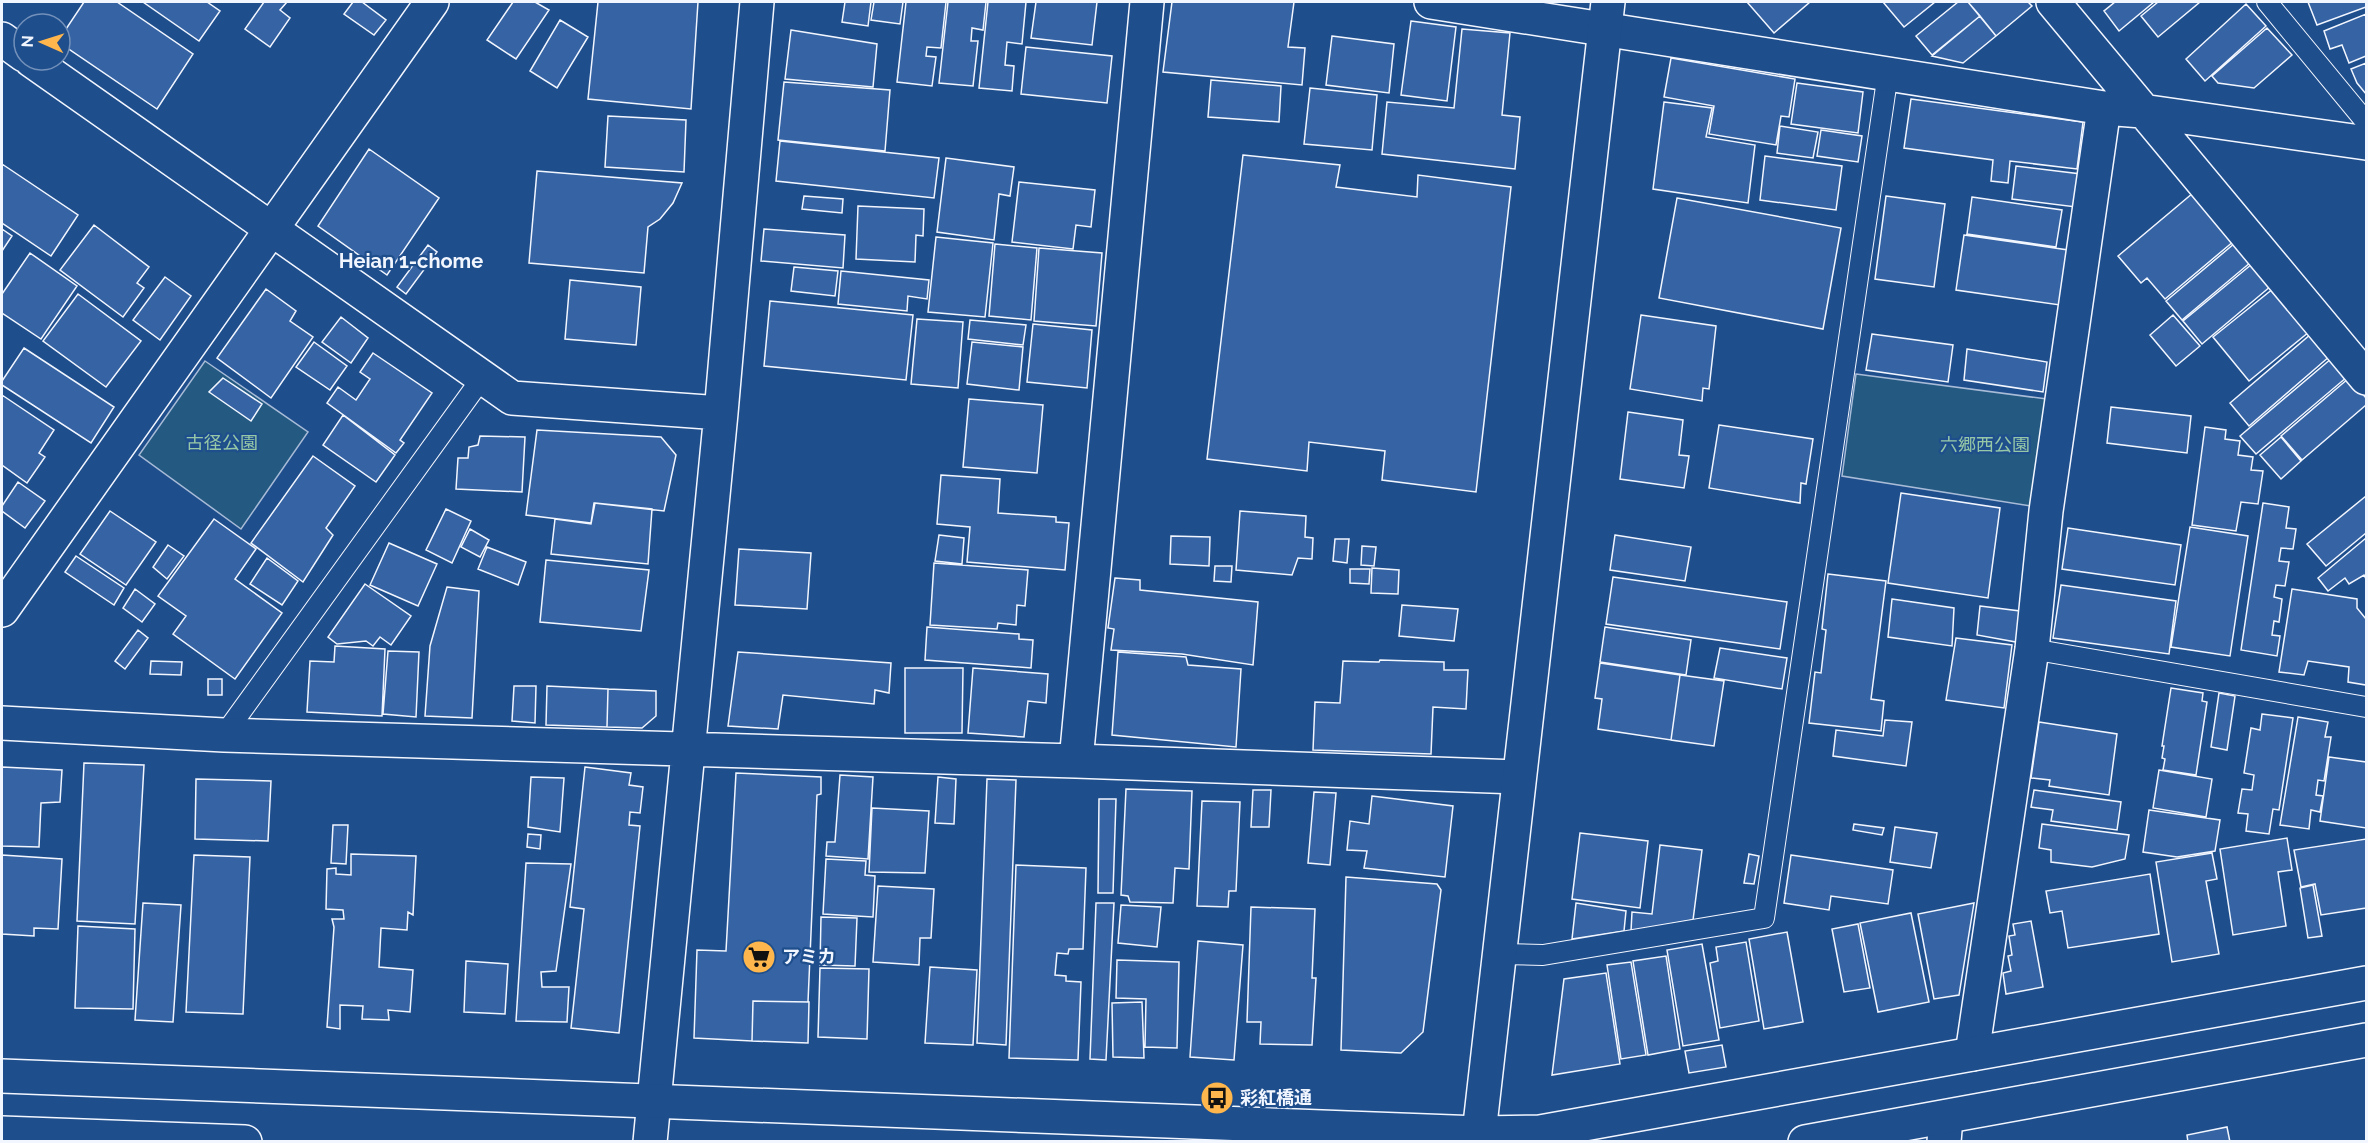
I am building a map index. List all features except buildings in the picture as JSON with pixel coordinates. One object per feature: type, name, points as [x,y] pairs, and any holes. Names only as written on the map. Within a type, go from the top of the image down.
[{"type":"street","points":[[2,610],[432,2]]},
{"type":"street","points":[[650,1142],[721,413],[757,2]]},
{"type":"street","points":[[1076,761],[1147,2]]},
{"type":"street","points":[[1431,2],[1607,16],[1888,73],[2104,108],[2142,111],[2367,143]]},
{"type":"street","points":[[2053,2],[2367,378]]},
{"type":"street","points":[[1478,1137],[1607,16]]},
{"type":"street","points":[[48,72],[512,398],[721,413]]},
{"type":"street","points":[[1972,1054],[2032,649],[2046,511],[2104,108]]},
{"type":"street","points":[[2,723],[224,735],[1518,777]]},
{"type":"street","points":[[2,1076],[654,1101],[1478,1137],[1540,1132],[2367,983]]},
{"type":"street","points":[[1805,1142],[1945,1129],[2367,1040]]},
{"type":"street","points":[[2,1133],[245,1142]]},
{"type":"lane","points":[[2267,2],[2367,122]]},
{"type":"lane","points":[[1499,954],[1543,955],[1764,918],[1888,73]]},
{"type":"lane","points":[[224,735],[482,378]]},
{"type":"lane","points":[[2032,649],[2367,707]]},
{"type":"green space","name":"古径公園","points":[[205,361],[308,432],[241,529],[139,455]]},
{"type":"green space","name":"六郷西公園","points":[[1856,374],[2054,400],[2037,507],[1842,476]]},
{"type":"place","name":"アミカ","points":[[759,957]]},
{"type":"place","name":"彩紅橋通","points":[[1217,1098]]},
{"type":"district","name":"Heian 1-chome","points":[[411,261]]}]
